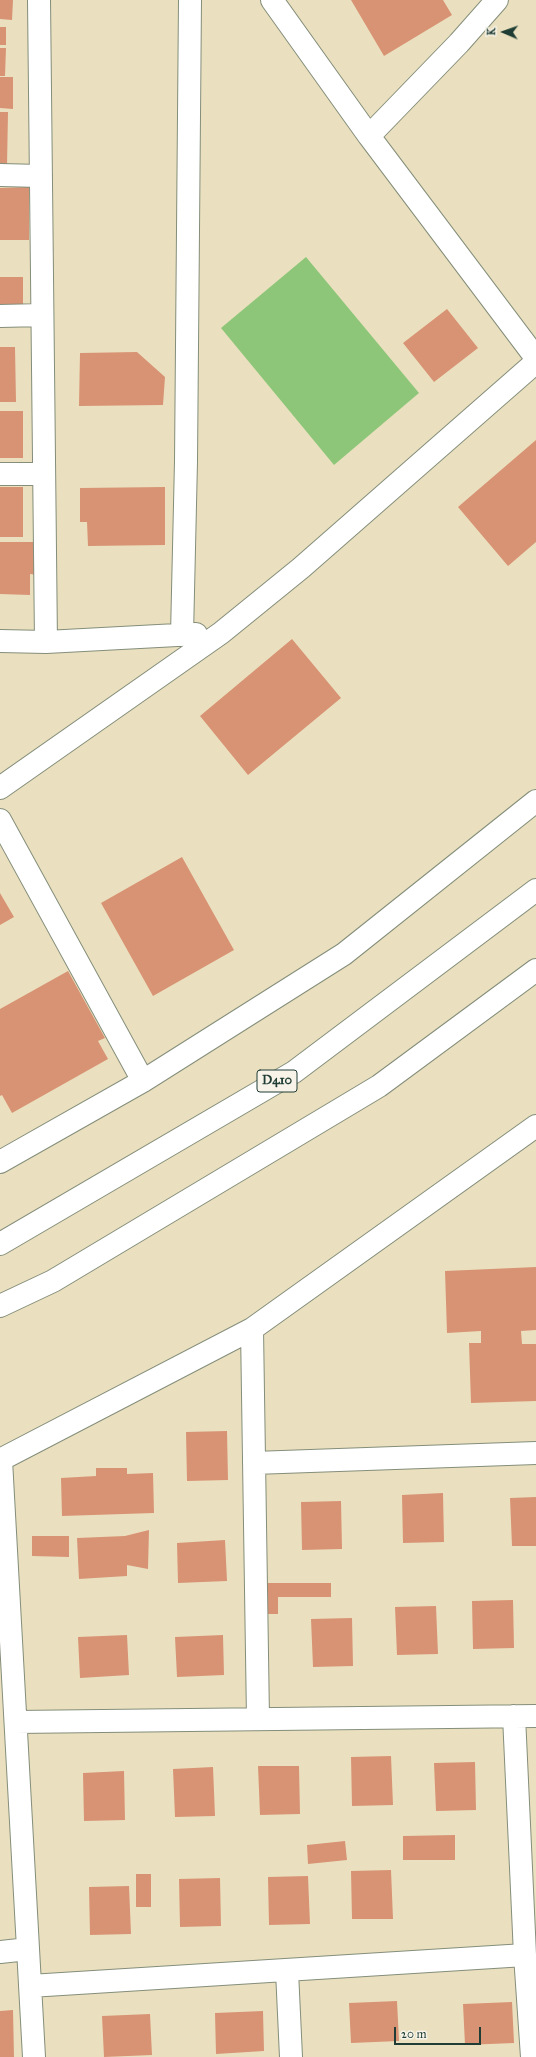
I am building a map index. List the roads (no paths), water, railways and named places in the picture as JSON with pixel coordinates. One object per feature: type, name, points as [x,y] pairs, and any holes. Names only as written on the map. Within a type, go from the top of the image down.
[{"type":"main road","points":[[39,0],[46,642]]},
{"type":"main road","points":[[182,635],[186,461],[190,0]]},
{"type":"main road","points":[[272,0],[369,136],[536,358]]},
{"type":"main road","points":[[369,136],[459,43],[497,0]]},
{"type":"main road","points":[[0,175],[41,176]]},
{"type":"main road","points":[[0,316],[42,315]]},
{"type":"main road","points":[[0,788],[221,633],[301,568],[536,362]]},
{"type":"main road","points":[[0,474],[43,474]]},
{"type":"main road","points":[[0,641],[46,642],[221,633]]},
{"type":"main road","points":[[0,1162],[143,1081],[344,954],[536,801]]},
{"type":"main road","points":[[0,820],[143,1081]]},
{"type":"main road","name":"D410","points":[[0,1244],[294,1072],[536,890]]},
{"type":"main road","points":[[0,1306],[53,1281],[379,1086],[536,970]]},
{"type":"main road","points":[[34,2057],[1,1460],[252,1329],[536,1126]]},
{"type":"main road","points":[[252,1329],[258,1719]]},
{"type":"main road","points":[[254,1463],[536,1453]]},
{"type":"main road","points":[[514,1716],[525,1955],[532,2057]]},
{"type":"main road","points":[[16,1722],[536,1716]]},
{"type":"main road","points":[[0,1952],[28,1949]]},
{"type":"main road","points":[[30,1986],[525,1955]]},
{"type":"main road","points":[[287,1971],[291,2057]]}]
